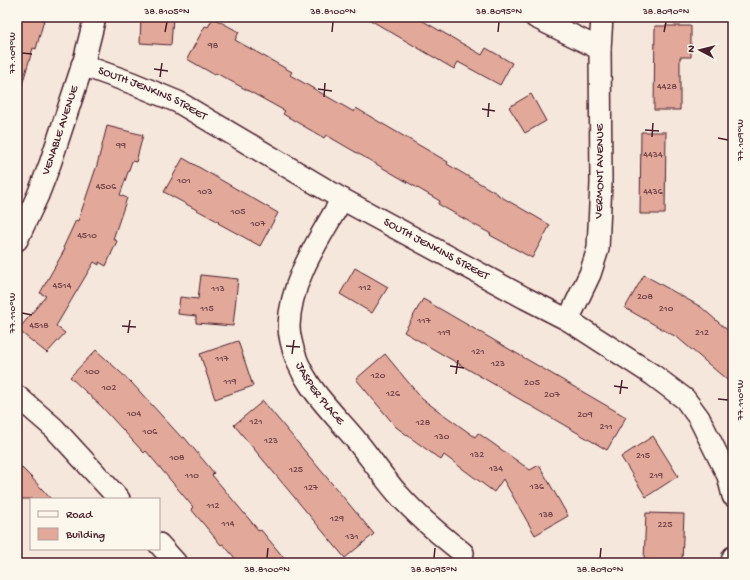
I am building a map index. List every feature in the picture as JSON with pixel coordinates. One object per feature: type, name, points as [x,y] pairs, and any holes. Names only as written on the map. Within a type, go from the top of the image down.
[{"type":"street","name":"VENABLE AVENUE","points":[[17,240],[38,195],[82,65],[95,17]]},
{"type":"street","points":[[535,17],[600,49]]},
{"type":"street","name":"VERMONT AVENUE","points":[[568,320],[590,274],[598,249],[601,183],[600,49],[602,17]]},
{"type":"street","name":"SOUTH JENKINS STREET","points":[[82,65],[178,102],[342,199],[518,295],[568,320],[653,376],[685,399],[699,418],[718,453],[728,476],[733,496]]},
{"type":"street","name":"JASPER PLACE","points":[[342,199],[303,270],[291,302],[289,328],[294,353],[306,380],[315,393],[355,439],[398,494],[429,526],[463,553]]},
{"type":"street","points":[[17,396],[54,428],[118,498]]},
{"type":"street","points":[[160,545],[176,563]]},
{"type":"street","points":[[732,563],[733,557]]},
{"type":"building","points":[[17,17],[36,17],[44,20],[36,49],[33,48],[21,88],[17,88]]},
{"type":"building","points":[[141,17],[173,17],[171,45],[140,43]]},
{"type":"building","points":[[365,17],[416,17],[482,55],[486,48],[512,63],[500,85],[458,62],[454,69]]},
{"type":"building","points":[[213,18],[239,32],[235,40],[292,72],[290,75],[354,112],[356,108],[448,162],[447,164],[550,225],[532,258],[438,204],[440,201],[326,135],[324,138],[283,114],[285,111],[216,73],[215,75],[187,59],[205,26],[208,27]]},
{"type":"building","points":[[655,26],[691,26],[691,57],[680,57],[680,110],[654,110]]},
{"type":"building","points":[[531,94],[546,121],[525,133],[509,107]]},
{"type":"building","points":[[107,126],[143,135],[136,162],[132,161],[120,195],[127,198],[113,239],[117,241],[106,266],[99,262],[99,265],[94,262],[56,326],[65,333],[47,353],[18,330],[46,296],[40,293],[65,249],[63,248],[76,220],[78,221],[97,165]]},
{"type":"building","points":[[641,132],[666,132],[665,214],[640,214]]},
{"type":"building","points":[[183,158],[278,213],[260,246],[164,192]]},
{"type":"building","points":[[355,268],[388,287],[372,313],[340,294]]},
{"type":"building","points":[[201,275],[238,279],[233,326],[196,323],[196,316],[178,314],[180,297],[198,299]]},
{"type":"building","points":[[644,275],[701,307],[733,335],[733,385],[678,338],[625,308]]},
{"type":"building","points":[[423,299],[626,417],[607,450],[404,332]]},
{"type":"building","points":[[238,341],[253,386],[215,399],[200,354]]},
{"type":"building","points":[[96,350],[131,382],[182,438],[184,437],[214,473],[212,475],[288,563],[239,563],[223,544],[221,545],[191,509],[193,507],[146,451],[144,453],[102,407],[70,377]]},
{"type":"building","points":[[385,354],[422,399],[475,437],[478,433],[530,470],[539,465],[568,516],[535,535],[503,479],[494,492],[444,455],[441,460],[396,427],[356,379]]},
{"type":"building","points":[[263,401],[374,534],[345,558],[234,425]]},
{"type":"building","points":[[653,436],[678,476],[646,497],[621,457]]},
{"type":"building","points":[[17,463],[50,498],[17,499]]},
{"type":"building","points":[[646,513],[684,514],[682,562],[644,560]]}]
